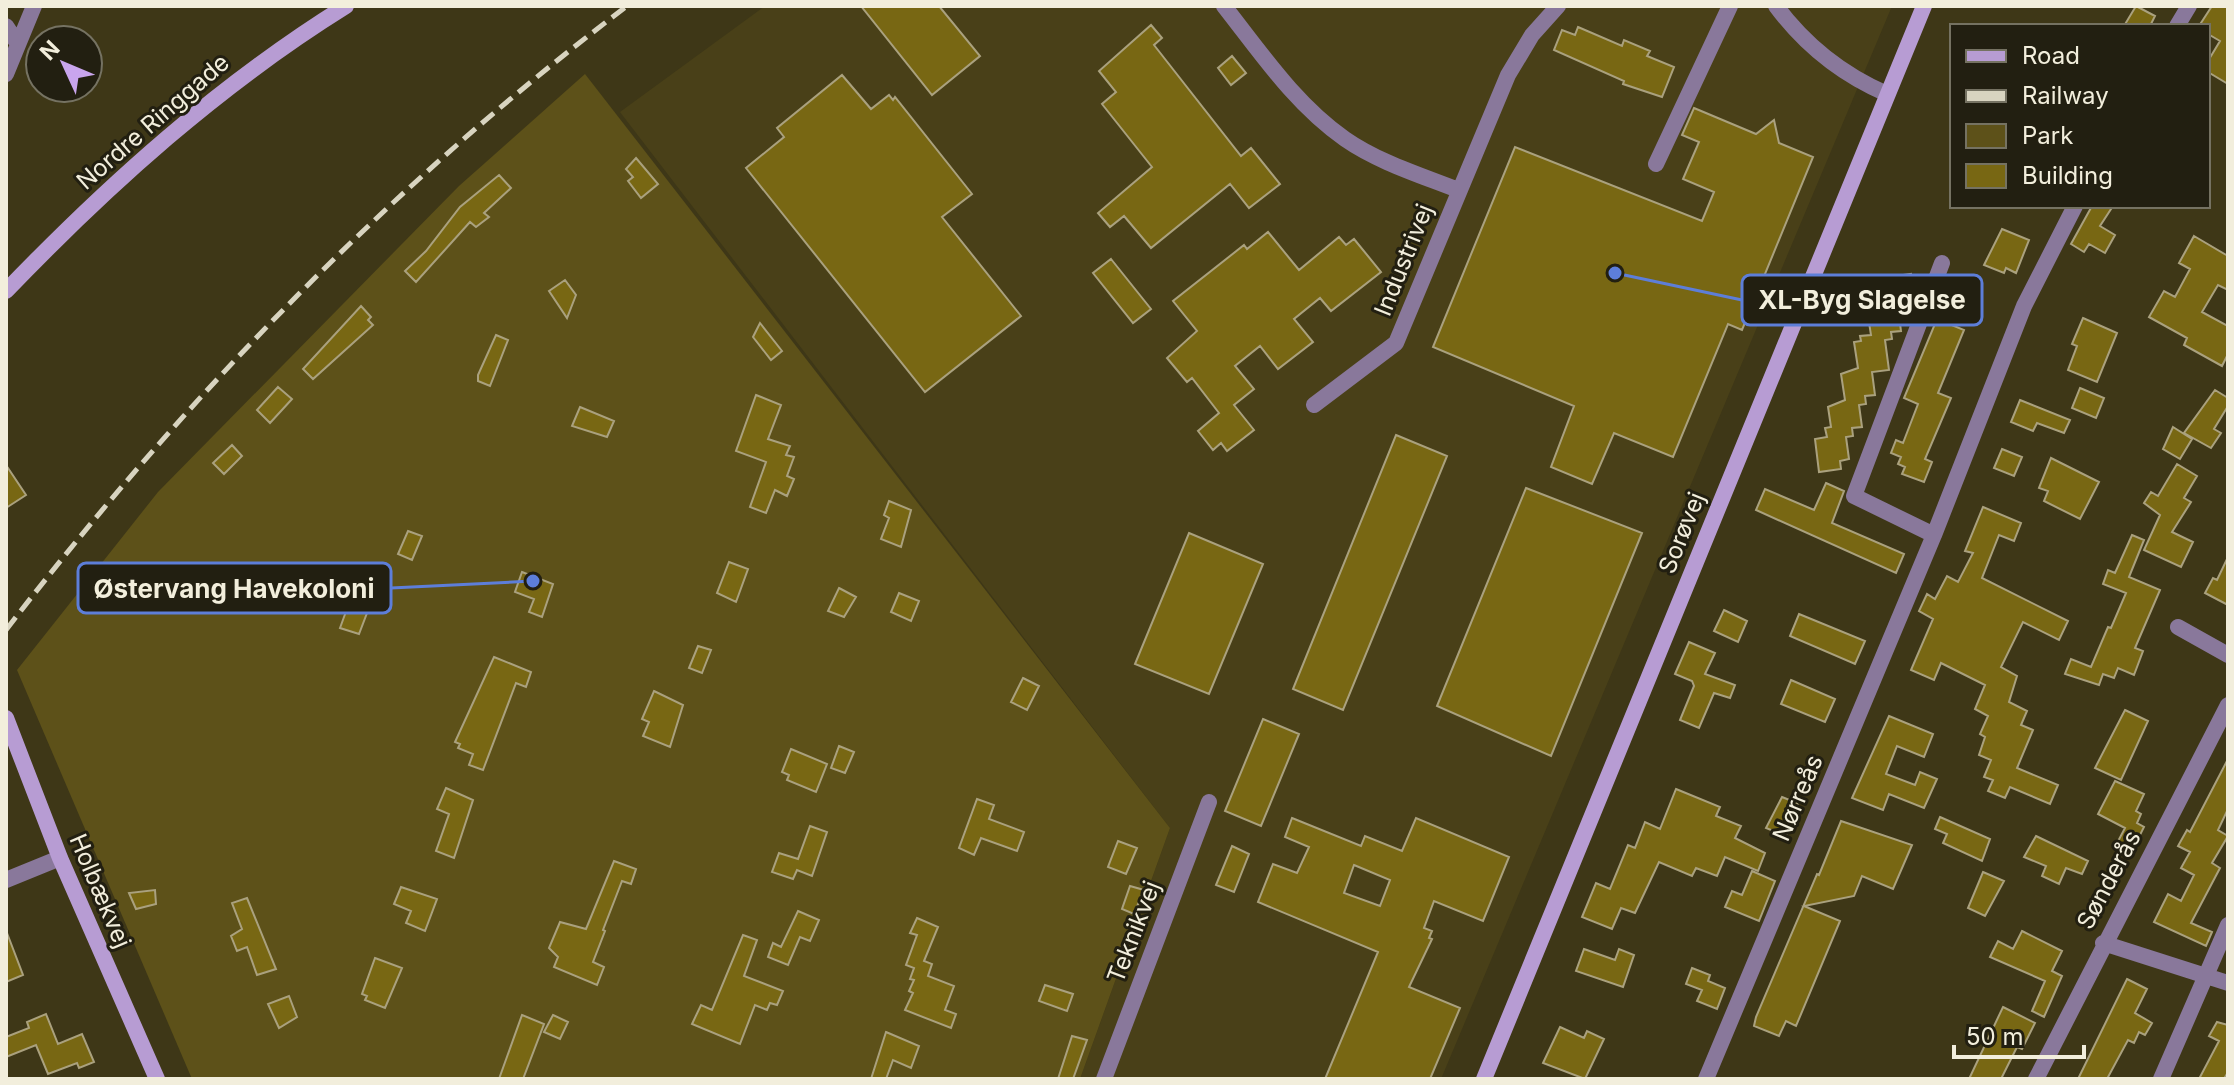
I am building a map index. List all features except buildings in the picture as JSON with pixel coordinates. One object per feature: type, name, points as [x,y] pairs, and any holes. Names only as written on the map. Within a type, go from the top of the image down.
[{"type":"street","points":[[6,74],[34,6]]},
{"type":"street","name":"Nordre Ringgade","points":[[6,291],[100,198],[180,126],[243,76],[346,6]]},
{"type":"street","name":"Industrivej","points":[[1224,6],[1316,117],[1347,140],[1381,159],[1458,190]]},
{"type":"street","name":"Industrivej","points":[[1314,405],[1396,343],[1508,75],[1532,35],[1558,6]]},
{"type":"street","points":[[1656,164],[1730,6]]},
{"type":"street","points":[[1776,6],[1818,51],[1844,72],[1887,94]]},
{"type":"street","name":"Sorøvej","points":[[1484,1079],[1924,6]]},
{"type":"street","points":[[2178,24],[2189,6]]},
{"type":"street","points":[[6,26],[18,44]]},
{"type":"street","name":"Nørreås","points":[[1706,1079],[1934,535],[2024,306],[2074,208]]},
{"type":"street","points":[[1934,535],[1854,496],[1942,263]]},
{"type":"street","points":[[2178,627],[2228,655]]},
{"type":"street","name":"Sønderås","points":[[2036,1079],[2103,943],[2228,705]]},
{"type":"street","name":"Holbækvej","points":[[6,718],[60,858],[157,1079]]},
{"type":"street","name":"Teknikvej","points":[[1104,1079],[1209,802]]},
{"type":"street","points":[[6,880],[60,858]]},
{"type":"street","points":[[2161,1079],[2228,925]]},
{"type":"street","points":[[2103,943],[2228,983]]},
{"type":"shaded area","points":[[765,6],[1892,6],[1441,1079],[1080,1079],[1170,828],[620,112]]},
{"type":"green space","points":[[585,74],[1170,828],[1080,1079],[192,1079],[17,670],[158,492],[459,186]]},
{"type":"railway","points":[[6,630],[146,459],[296,297],[456,146],[540,74],[627,6]]},
{"type":"place","name":"XL-Byg Slagelse","points":[[1615,273]]},
{"type":"place","name":"Østervang Havekoloni","points":[[533,581]]}]
